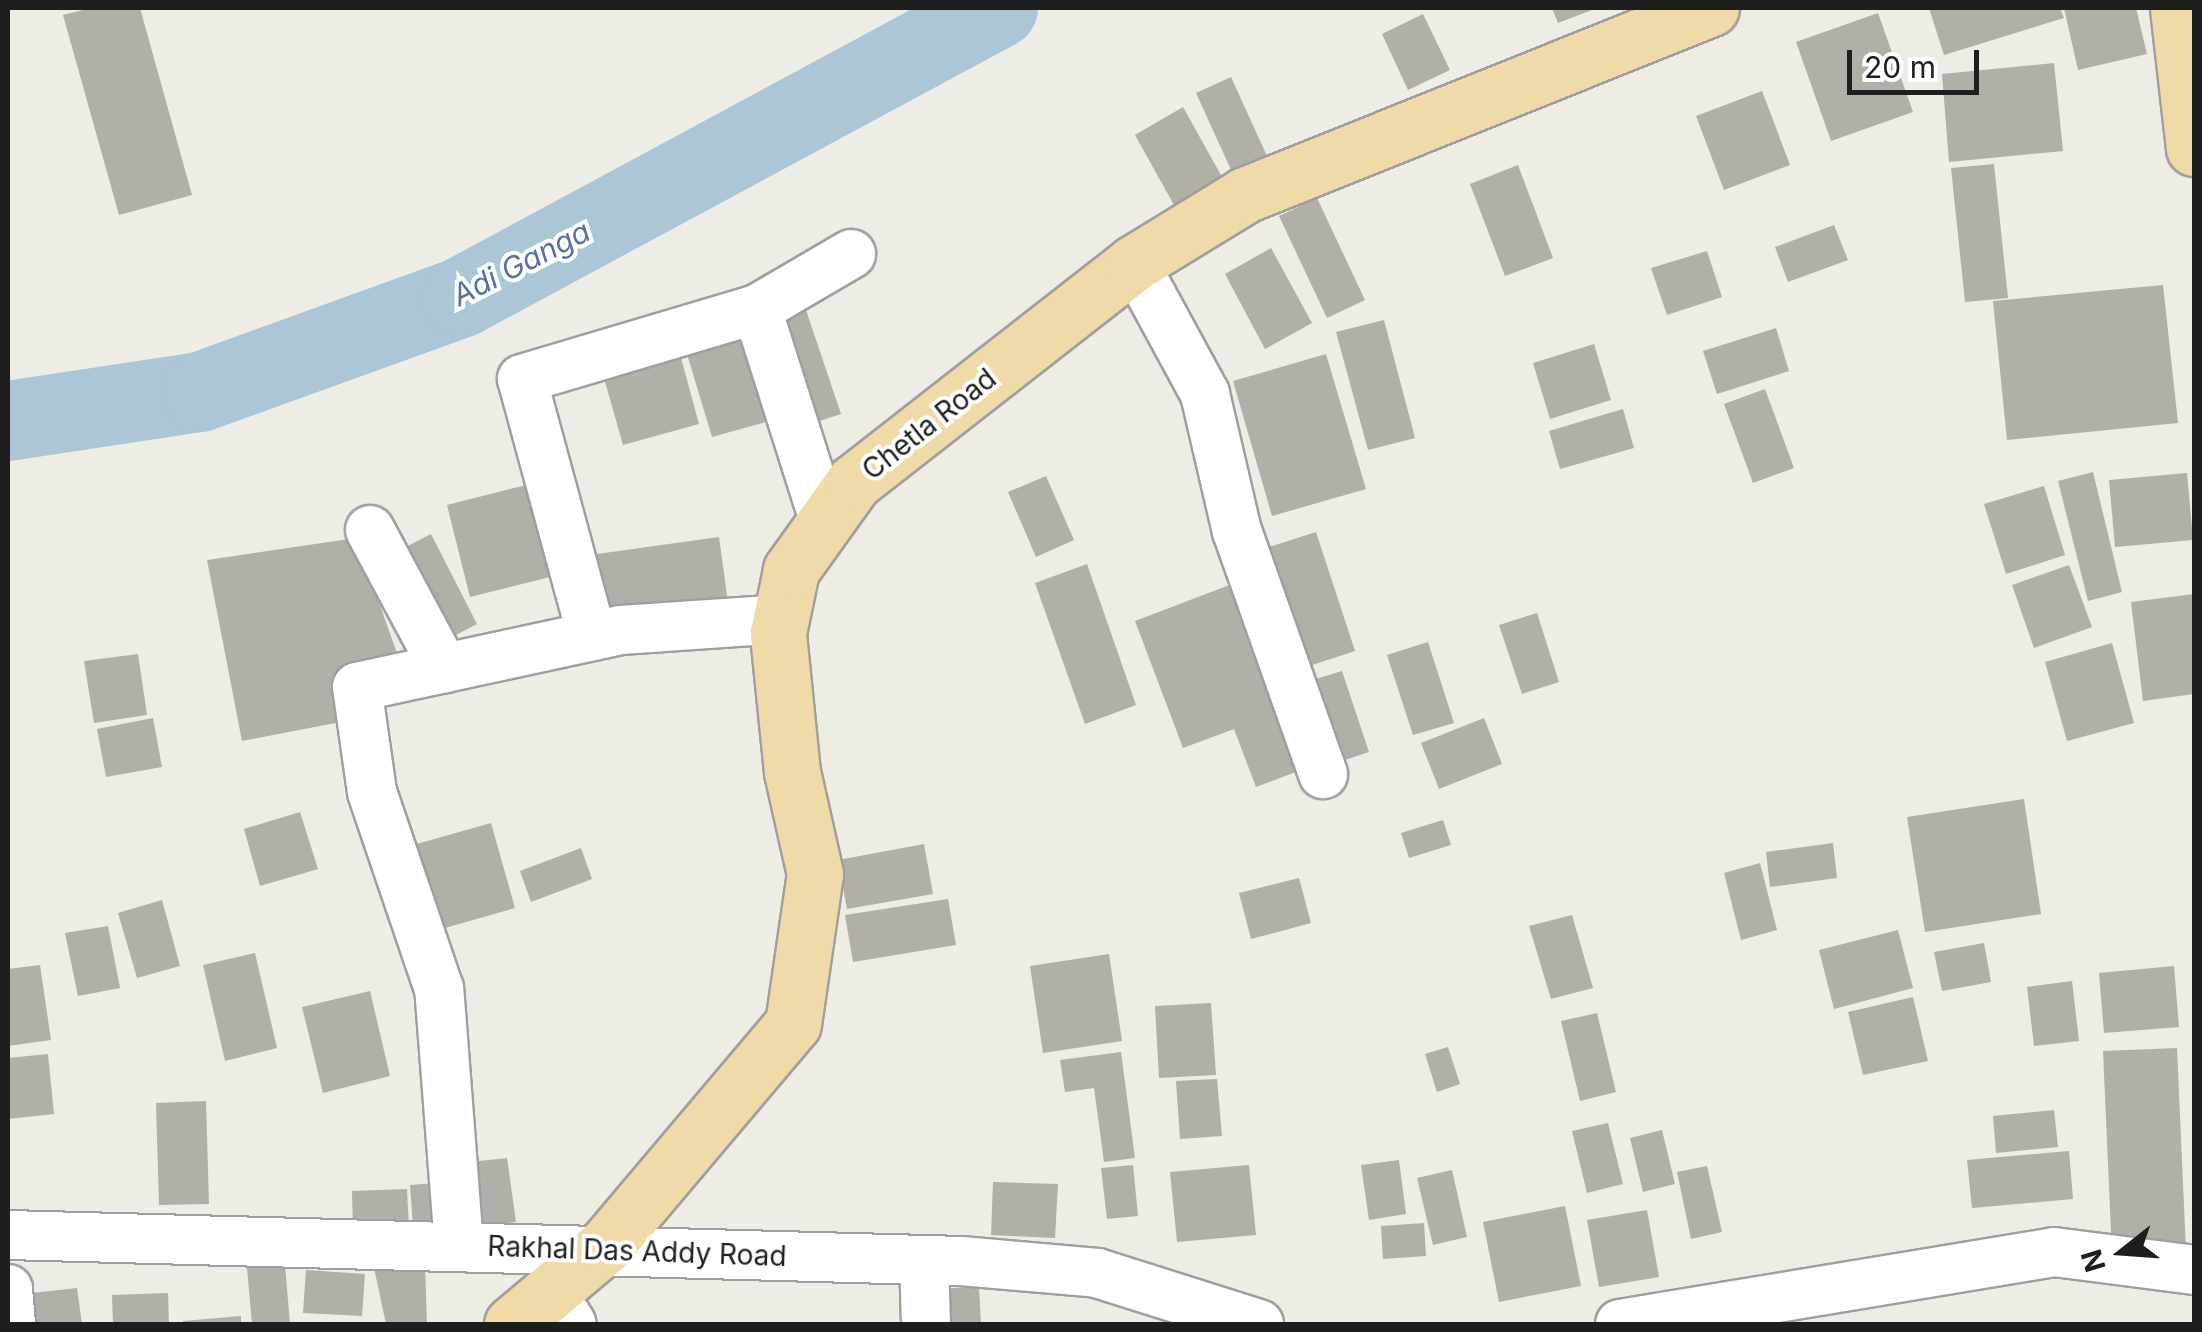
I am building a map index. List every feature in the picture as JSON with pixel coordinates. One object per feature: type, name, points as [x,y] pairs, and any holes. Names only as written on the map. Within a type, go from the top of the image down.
[{"type":"main road","name":"Chetla Road","points":[[545,1313],[793,1024],[815,874],[792,772],[781,619],[791,570],[854,482],[1134,263],[1245,195],[1711,8]]},
{"type":"main road","points":[[2178,8],[2194,148]]},
{"type":"street","points":[[592,636],[522,380],[757,309],[850,254]]},
{"type":"street","points":[[1134,263],[1204,394],[1237,531],[1323,774]]},
{"type":"street","points":[[757,309],[824,522]]},
{"type":"street","points":[[370,530],[444,668]]},
{"type":"street","points":[[459,1246],[439,989],[372,792],[358,688],[592,636],[781,619]]},
{"type":"street","name":"Rakhal Das Addy Road","points":[[8,1235],[606,1246],[924,1260],[1097,1274],[1258,1324]]},
{"type":"street","points":[[1620,1324],[1782,1309],[2054,1252],[2194,1270]]},
{"type":"street","points":[[924,1260],[926,1324]]},
{"type":"street","points":[[8,1289],[11,1324]]},
{"type":"building","points":[[91,8],[140,8],[192,195],[119,215],[63,15]]},
{"type":"building","points":[[1552,8],[1597,8],[1558,23]]},
{"type":"building","points":[[1929,8],[2060,8],[2064,18],[1944,55]]},
{"type":"building","points":[[2064,8],[2136,8],[2147,54],[2078,70]]},
{"type":"building","points":[[1878,13],[1913,112],[1831,141],[1796,42]]},
{"type":"building","points":[[1423,14],[1450,70],[1408,90],[1382,34]]},
{"type":"building","points":[[2054,63],[2063,151],[1949,162],[1942,74]]},
{"type":"building","points":[[1231,77],[1267,156],[1232,172],[1196,93]]},
{"type":"building","points":[[1762,91],[1790,165],[1724,190],[1696,116]]},
{"type":"building","points":[[1183,107],[1222,177],[1174,205],[1135,135]]},
{"type":"building","points":[[1994,164],[2008,298],[1965,302],[1951,168]]},
{"type":"building","points":[[1518,165],[1553,258],[1505,276],[1470,184]]},
{"type":"building","points":[[1317,198],[1365,300],[1327,318],[1279,216]]},
{"type":"building","points":[[1834,225],[1848,260],[1788,282],[1775,247]]},
{"type":"building","points":[[1271,248],[1312,323],[1265,349],[1225,274]]},
{"type":"building","points":[[1707,251],[1722,297],[1667,315],[1651,268]]},
{"type":"building","points":[[2163,285],[2178,423],[2007,440],[1993,301]]},
{"type":"building","points":[[805,307],[841,414],[801,427],[766,320]]},
{"type":"building","points":[[1384,320],[1415,438],[1368,450],[1336,332]]},
{"type":"building","points":[[742,326],[769,421],[712,437],[684,344]]},
{"type":"building","points":[[1776,328],[1789,371],[1717,394],[1703,351]]},
{"type":"building","points":[[677,343],[699,424],[623,445],[600,364]]},
{"type":"building","points":[[1594,344],[1611,400],[1550,419],[1533,363]]},
{"type":"building","points":[[1326,354],[1366,489],[1272,516],[1233,381]]},
{"type":"building","points":[[1765,389],[1794,468],[1753,483],[1724,404]]},
{"type":"building","points":[[1623,409],[1634,448],[1560,469],[1549,431]]},
{"type":"building","points":[[2093,472],[2122,592],[2088,601],[2058,481]]},
{"type":"building","points":[[2187,473],[2193,540],[2115,547],[2109,480]]},
{"type":"building","points":[[1046,476],[1074,540],[1036,557],[1008,492]]},
{"type":"building","points":[[542,481],[566,573],[470,597],[447,505]]},
{"type":"building","points":[[2044,486],[2065,555],[2006,574],[1984,504]]},
{"type":"building","points":[[1316,532],[1355,651],[1297,670],[1257,551]]},
{"type":"building","points":[[431,534],[477,624],[448,639],[402,549]]},
{"type":"building","points":[[719,537],[729,610],[607,627],[597,554]]},
{"type":"building","points":[[356,538],[403,670],[356,719],[242,741],[207,560]]},
{"type":"building","points":[[1087,564],[1136,705],[1085,724],[1035,583]]},
{"type":"building","points":[[2069,565],[2092,627],[2034,648],[2012,585]]},
{"type":"building","points":[[1240,581],[1309,767],[1256,787],[1234,729],[1183,748],[1135,621]]},
{"type":"building","points":[[2194,594],[2194,694],[2143,701],[2131,602]]},
{"type":"building","points":[[1537,613],[1559,682],[1522,694],[1499,625]]},
{"type":"building","points":[[1428,642],[1454,723],[1413,735],[1387,655]]},
{"type":"building","points":[[2112,643],[2134,723],[2067,741],[2045,662]]},
{"type":"building","points":[[138,654],[147,715],[94,723],[84,661]]},
{"type":"building","points":[[1342,671],[1369,752],[1333,764],[1306,682]]},
{"type":"building","points":[[153,718],[162,767],[106,777],[97,729]]},
{"type":"building","points":[[1484,718],[1502,764],[1439,789],[1421,743]]},
{"type":"building","points":[[2024,799],[2041,914],[1925,932],[1907,817]]},
{"type":"building","points":[[300,812],[318,869],[260,886],[244,829]]},
{"type":"building","points":[[1443,820],[1451,845],[1409,858],[1401,833]]},
{"type":"building","points":[[491,823],[515,908],[424,934],[399,849]]},
{"type":"building","points":[[1833,843],[1837,878],[1770,887],[1766,852]]},
{"type":"building","points":[[924,844],[933,894],[847,909],[838,860]]},
{"type":"building","points":[[581,848],[592,879],[531,902],[520,871]]},
{"type":"building","points":[[1760,863],[1777,930],[1741,940],[1724,873]]},
{"type":"building","points":[[1299,878],[1311,923],[1251,939],[1239,893]]},
{"type":"building","points":[[948,899],[956,945],[853,962],[845,915]]},
{"type":"building","points":[[162,900],[180,966],[137,978],[118,913]]},
{"type":"building","points":[[1572,915],[1593,988],[1551,999],[1529,926]]},
{"type":"building","points":[[108,926],[120,988],[78,996],[65,933]]},
{"type":"building","points":[[1898,930],[1913,988],[1834,1009],[1819,950]]},
{"type":"building","points":[[1984,943],[1991,982],[1942,991],[1934,952]]},
{"type":"building","points":[[255,953],[277,1048],[225,1061],[203,965]]},
{"type":"building","points":[[1109,954],[1122,1041],[1043,1053],[1030,966]]},
{"type":"building","points":[[40,965],[51,1040],[8,1046],[8,969]]},
{"type":"building","points":[[2174,966],[2179,1027],[2104,1033],[2099,973]]},
{"type":"building","points":[[2072,981],[2079,1041],[2034,1046],[2027,987]]},
{"type":"building","points":[[370,991],[390,1076],[323,1093],[302,1007]]},
{"type":"building","points":[[1913,997],[1928,1061],[1863,1075],[1848,1012]]},
{"type":"building","points":[[1211,1003],[1216,1075],[1159,1078],[1155,1006]]},
{"type":"building","points":[[1597,1013],[1616,1092],[1580,1101],[1561,1021]]},
{"type":"building","points":[[1448,1047],[1460,1084],[1437,1092],[1425,1054]]},
{"type":"building","points":[[2177,1048],[2186,1251],[2112,1254],[2103,1051]]},
{"type":"building","points":[[1121,1052],[1135,1158],[1104,1162],[1094,1088],[1065,1092],[1060,1060]]},
{"type":"building","points":[[48,1054],[54,1114],[8,1119],[8,1058]]},
{"type":"building","points":[[1217,1079],[1222,1136],[1180,1139],[1176,1081]]},
{"type":"building","points":[[206,1101],[209,1204],[159,1205],[156,1103]]},
{"type":"building","points":[[2054,1110],[2058,1147],[1996,1153],[1993,1116]]},
{"type":"building","points":[[1608,1123],[1623,1184],[1587,1193],[1572,1131]]},
{"type":"building","points":[[1662,1130],[1675,1184],[1643,1192],[1630,1138]]},
{"type":"building","points":[[2069,1151],[2073,1199],[1972,1208],[1967,1160]]},
{"type":"building","points":[[507,1158],[516,1222],[479,1227],[470,1162]]},
{"type":"building","points":[[1399,1160],[1406,1214],[1369,1220],[1361,1165]]},
{"type":"building","points":[[1133,1165],[1138,1216],[1107,1219],[1101,1168]]},
{"type":"building","points":[[1249,1165],[1256,1235],[1177,1242],[1170,1172]]},
{"type":"building","points":[[1707,1166],[1722,1232],[1691,1239],[1677,1172]]},
{"type":"building","points":[[1452,1170],[1467,1237],[1433,1245],[1417,1178]]},
{"type":"building","points":[[449,1182],[453,1223],[413,1226],[410,1185]]},
{"type":"building","points":[[993,1182],[1058,1184],[1055,1238],[991,1235]]},
{"type":"building","points":[[407,1189],[409,1228],[353,1230],[352,1191]]},
{"type":"building","points":[[1565,1206],[1581,1286],[1499,1302],[1483,1222]]},
{"type":"building","points":[[1647,1210],[1659,1277],[1599,1287],[1587,1220]]},
{"type":"building","points":[[1424,1223],[1426,1256],[1383,1259],[1381,1226]]},
{"type":"building","points":[[373,1263],[425,1265],[427,1324],[386,1324]]},
{"type":"building","points":[[285,1265],[290,1324],[252,1324],[247,1268]]},
{"type":"building","points":[[306,1270],[365,1274],[362,1316],[303,1313]]},
{"type":"building","points":[[979,1287],[981,1324],[934,1324],[933,1289]]},
{"type":"building","points":[[77,1288],[82,1324],[27,1324],[23,1294]]},
{"type":"building","points":[[168,1293],[169,1324],[113,1324],[112,1295]]},
{"type":"building","points":[[241,1316],[241,1324],[183,1324],[183,1321]]},
{"type":"waterway","name":"Adi Ganga","points":[[8,421],[200,392],[462,297],[998,8]]}]
